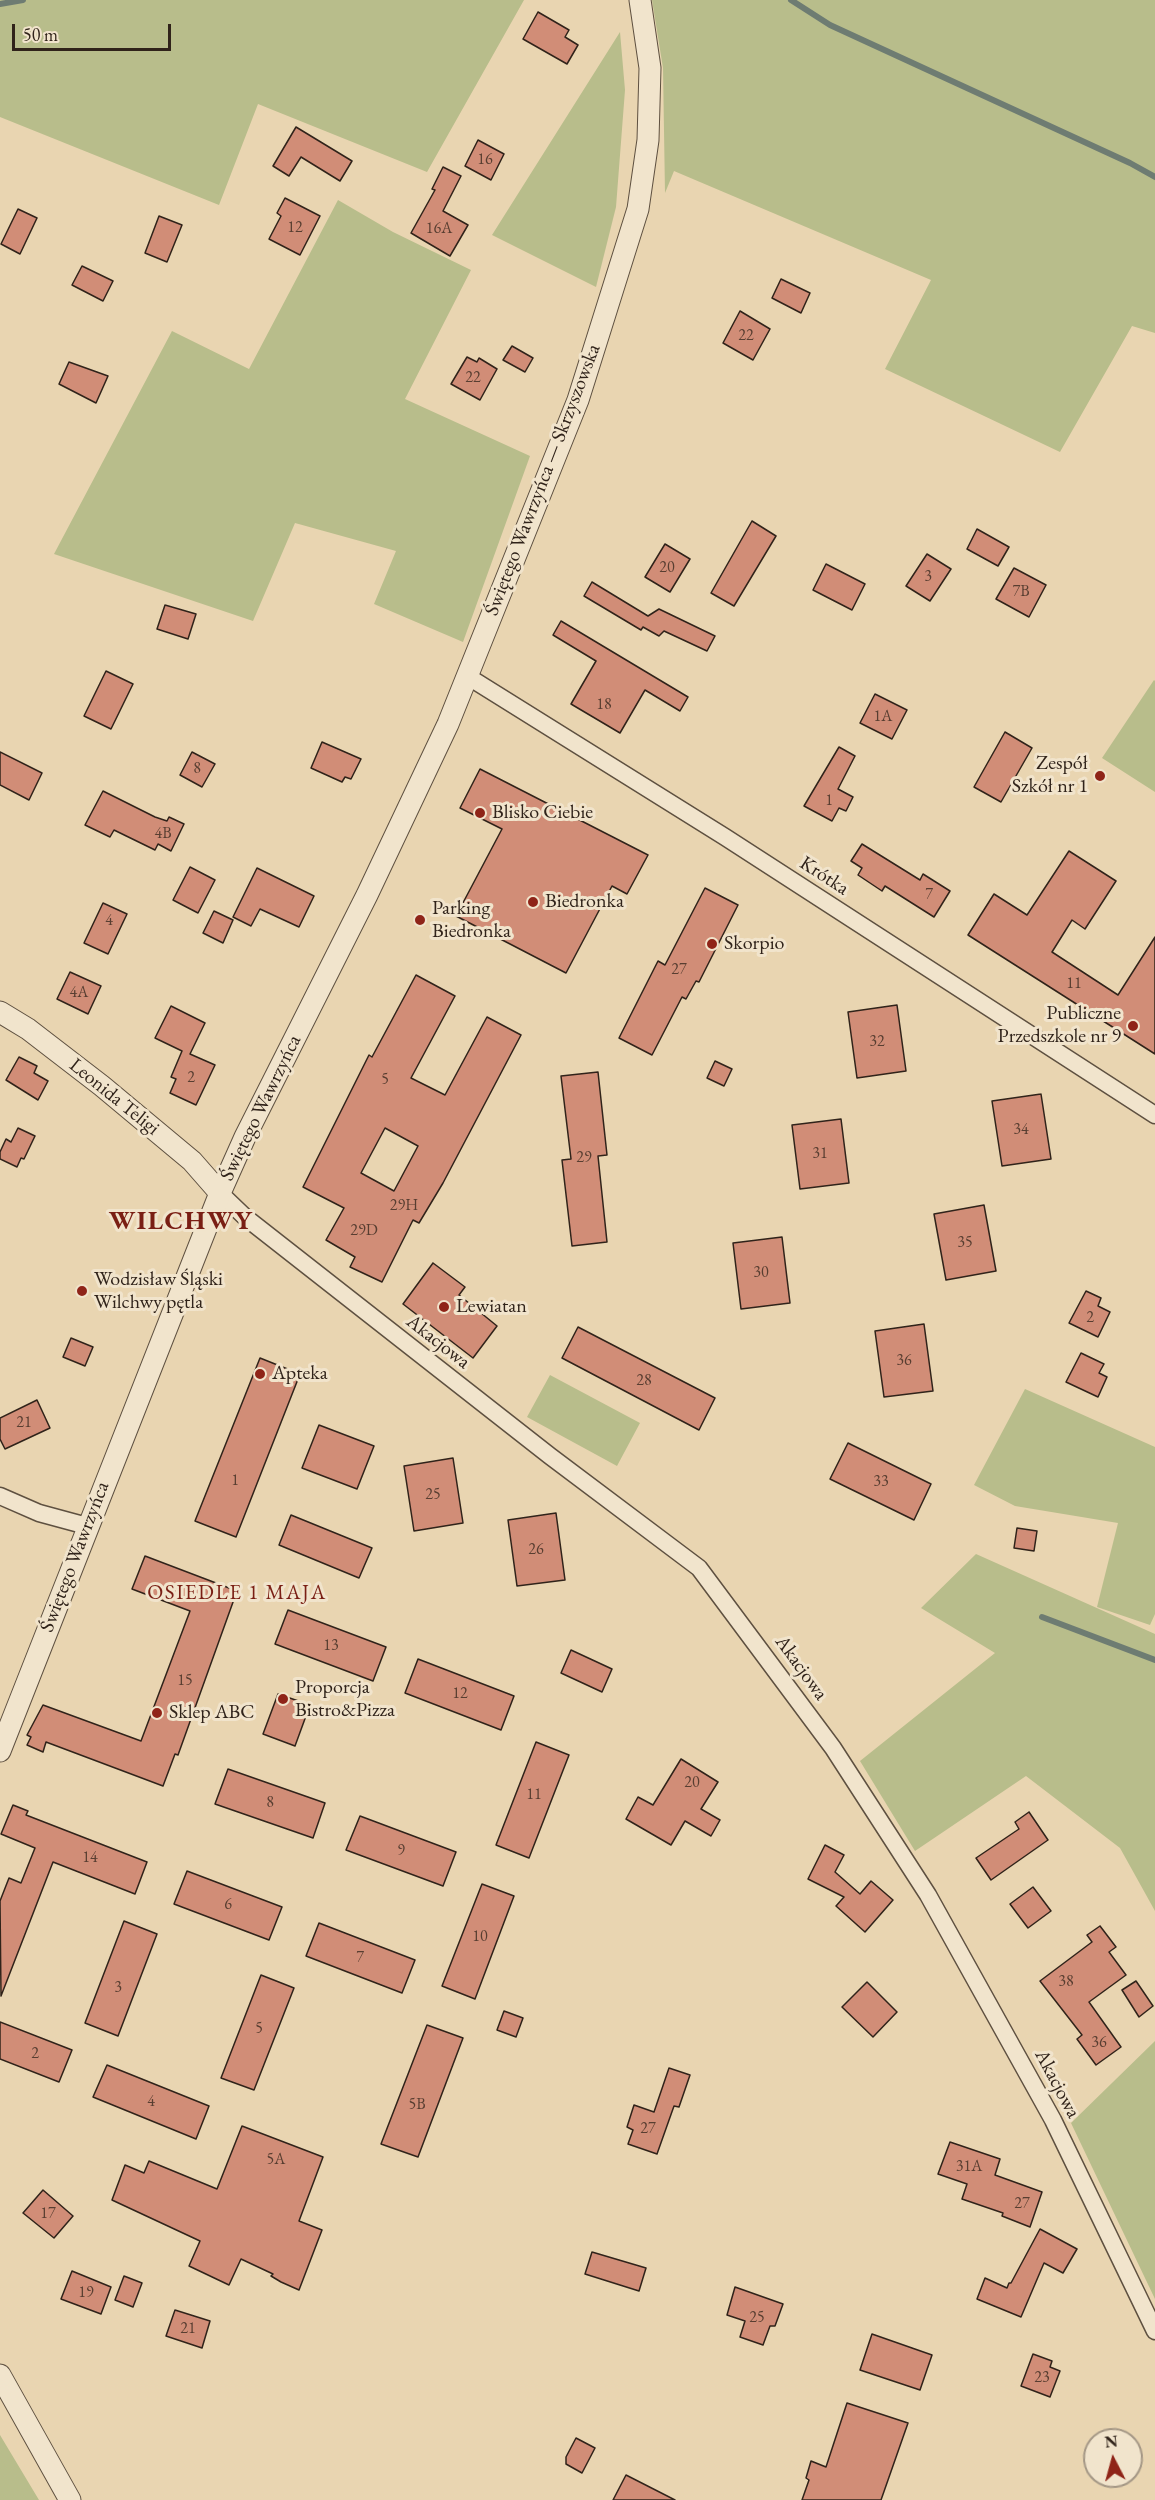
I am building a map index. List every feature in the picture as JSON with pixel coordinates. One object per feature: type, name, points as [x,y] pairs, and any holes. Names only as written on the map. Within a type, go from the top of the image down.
[{"type":"street","name":"Świętego Wawrzyńca — Skrzyszowska","points":[[468,676],[578,400],[638,209],[648,140],[650,68],[640,0]]},
{"type":"street","name":"Krótka","points":[[468,676],[725,837],[1155,1115]]},
{"type":"street","name":"Świętego Wawrzyńca","points":[[0,1751],[87,1526],[244,1137],[372,885],[468,676]]},
{"type":"street","name":"Leonida Teligi","points":[[0,1012],[28,1029],[110,1093],[192,1161],[220,1193]]},
{"type":"street","name":"Akacjowa","points":[[220,1193],[245,1217],[532,1442],[699,1568],[833,1748],[928,1896],[1053,2120],[1155,2331]]},
{"type":"street","points":[[0,1496],[39,1512],[87,1526]]},
{"type":"street","points":[[0,2374],[70,2500]]},
{"type":"green space","points":[[0,0],[524,0],[427,172],[258,104],[219,205],[0,117]]},
{"type":"green space","points":[[652,0],[1155,0],[1155,333],[1132,326],[1060,452],[885,369],[931,280],[674,171],[665,193],[663,68]]},
{"type":"green space","points":[[620,32],[625,90],[616,207],[596,287],[492,235]]},
{"type":"green space","points":[[338,200],[393,232],[471,270],[405,399],[530,456],[463,642],[374,604],[396,551],[295,523],[253,621],[54,554],[172,331],[249,369]]},
{"type":"green space","points":[[1155,681],[1155,792],[1102,758]]},
{"type":"green space","points":[[550,1375],[640,1423],[617,1466],[527,1417]]},
{"type":"green space","points":[[1025,1389],[1155,1447],[1155,1614],[1150,1625],[1097,1607],[1118,1523],[1015,1506],[974,1485]]},
{"type":"green space","points":[[976,1554],[1155,1634],[1155,1911],[1120,1848],[1026,1776],[915,1851],[860,1761],[995,1653],[921,1608]]},
{"type":"green space","points":[[1155,2041],[1155,2299],[1071,2123]]},
{"type":"green space","points":[[0,2435],[39,2500],[0,2500]]},
{"type":"building","points":[[538,12],[569,30],[565,37],[578,45],[567,64],[523,39]]},
{"type":"building","points":[[296,127],[352,161],[340,181],[301,157],[289,176],[273,166]]},
{"type":"building","points":[[478,140],[504,154],[491,180],[465,166]]},
{"type":"building","points":[[443,167],[461,176],[443,211],[468,225],[450,256],[411,233],[435,190],[432,189]]},
{"type":"building","points":[[285,198],[320,216],[300,255],[269,239],[281,216],[277,213]]},
{"type":"building","points":[[18,209],[37,218],[20,254],[1,244]]},
{"type":"building","points":[[159,216],[182,225],[167,262],[145,253]]},
{"type":"building","points":[[82,266],[113,281],[103,301],[72,285]]},
{"type":"building","points":[[781,279],[810,293],[801,313],[772,298]]},
{"type":"building","points":[[740,311],[770,329],[753,360],[723,343]]},
{"type":"building","points":[[512,346],[533,358],[525,372],[503,360]]},
{"type":"building","points":[[467,357],[477,362],[479,358],[497,369],[480,400],[451,384]]},
{"type":"building","points":[[69,362],[108,376],[96,403],[59,384]]},
{"type":"building","points":[[752,521],[776,536],[734,606],[711,593]]},
{"type":"building","points":[[977,529],[1009,547],[998,566],[967,549]]},
{"type":"building","points":[[665,544],[690,559],[670,592],[645,577]]},
{"type":"building","points":[[927,554],[951,569],[930,601],[906,586]]},
{"type":"building","points":[[826,564],[865,584],[852,610],[813,590]]},
{"type":"building","points":[[1014,568],[1046,585],[1029,617],[996,599]]},
{"type":"building","points":[[592,582],[648,616],[659,609],[715,636],[707,651],[664,631],[659,636],[643,627],[641,630],[584,596]]},
{"type":"building","points":[[165,605],[196,614],[188,639],[157,629]]},
{"type":"building","points":[[561,621],[688,697],[680,711],[645,690],[620,733],[571,704],[596,661],[553,635]]},
{"type":"building","points":[[106,671],[133,684],[111,729],[84,716]]},
{"type":"building","points":[[875,694],[907,710],[892,739],[860,723]]},
{"type":"building","points":[[1005,732],[1032,748],[1001,802],[974,787]]},
{"type":"building","points":[[322,742],[361,759],[351,779],[345,777],[342,782],[311,768]]},
{"type":"building","points":[[839,747],[855,756],[838,789],[853,797],[846,811],[839,808],[832,821],[804,806]]},
{"type":"building","points":[[0,752],[42,773],[29,800],[0,785]]},
{"type":"building","points":[[192,752],[215,764],[202,787],[180,775]]},
{"type":"building","points":[[480,769],[648,855],[627,894],[612,886],[566,973],[456,916],[502,829],[460,808]]},
{"type":"building","points":[[103,791],[155,817],[167,821],[169,817],[184,824],[171,851],[158,844],[155,850],[114,830],[110,837],[85,825]]},
{"type":"building","points":[[862,844],[920,880],[923,874],[950,891],[934,917],[885,886],[882,891],[858,875],[862,868],[851,861]]},
{"type":"building","points":[[1069,851],[1116,881],[1085,929],[1072,920],[1052,952],[1118,995],[1155,937],[1155,1054],[968,935],[994,894],[1027,915]]},
{"type":"building","points":[[190,867],[215,880],[198,913],[173,900]]},
{"type":"building","points":[[257,868],[314,896],[299,927],[260,909],[251,926],[233,917]]},
{"type":"building","points":[[705,888],[738,905],[699,982],[696,981],[686,999],[682,997],[652,1055],[619,1038],[658,961],[665,965]]},
{"type":"building","points":[[103,903],[127,914],[108,954],[84,943]]},
{"type":"building","points":[[214,911],[233,920],[223,943],[203,933]]},
{"type":"building","points":[[70,972],[101,986],[88,1014],[57,999]]},
{"type":"building","points":[[416,975],[455,996],[411,1078],[445,1095],[487,1017],[521,1035],[443,1183],[419,1223],[413,1220],[382,1282],[350,1267],[355,1257],[326,1240],[344,1208],[303,1187],[369,1055],[372,1057]],"holes":[[[385,1128],[418,1146],[394,1191],[361,1173]]]},
{"type":"building","points":[[897,1005],[906,1071],[857,1078],[848,1012]]},
{"type":"building","points":[[171,1006],[205,1023],[190,1054],[215,1065],[196,1105],[170,1093],[176,1079],[171,1077],[182,1051],[155,1038]]},
{"type":"building","points":[[19,1057],[37,1066],[34,1073],[48,1081],[38,1100],[6,1080]]},
{"type":"building","points":[[715,1061],[732,1069],[724,1086],[707,1078]]},
{"type":"building","points":[[598,1072],[607,1155],[598,1156],[607,1242],[572,1246],[562,1160],[571,1159],[561,1076]]},
{"type":"building","points":[[1041,1094],[1051,1159],[1002,1166],[992,1101]]},
{"type":"building","points":[[841,1119],[849,1183],[800,1189],[792,1125]]},
{"type":"building","points":[[18,1128],[35,1136],[24,1159],[21,1158],[17,1167],[0,1159],[0,1152],[6,1139],[11,1142]]},
{"type":"building","points":[[984,1205],[996,1271],[946,1280],[934,1214]]},
{"type":"building","points":[[782,1237],[790,1303],[741,1309],[733,1243]]},
{"type":"building","points":[[433,1263],[465,1287],[459,1295],[497,1326],[473,1358],[403,1304]]},
{"type":"building","points":[[1086,1291],[1101,1298],[1098,1306],[1110,1312],[1098,1337],[1069,1323]]},
{"type":"building","points":[[924,1324],[933,1391],[884,1397],[875,1331]]},
{"type":"building","points":[[578,1327],[715,1398],[699,1430],[562,1358]]},
{"type":"building","points":[[71,1338],[93,1347],[85,1366],[63,1357]]},
{"type":"building","points":[[1081,1353],[1104,1364],[1099,1373],[1107,1377],[1098,1397],[1066,1382]]},
{"type":"building","points":[[260,1358],[300,1374],[236,1537],[195,1521]]},
{"type":"building","points":[[37,1400],[50,1428],[5,1449],[0,1439],[0,1418]]},
{"type":"building","points":[[319,1425],[374,1446],[357,1489],[302,1468]]},
{"type":"building","points":[[848,1443],[931,1484],[914,1520],[830,1479]]},
{"type":"building","points":[[453,1458],[463,1523],[414,1531],[404,1466]]},
{"type":"building","points":[[556,1513],[565,1580],[517,1586],[508,1520]]},
{"type":"building","points":[[291,1515],[372,1548],[359,1578],[279,1545]]},
{"type":"building","points":[[1017,1528],[1037,1531],[1034,1551],[1014,1548]]},
{"type":"building","points":[[145,1556],[237,1591],[178,1755],[175,1754],[163,1786],[46,1742],[43,1752],[27,1745],[31,1737],[27,1735],[43,1705],[141,1741],[190,1611],[132,1589]]},
{"type":"building","points":[[288,1610],[386,1647],[373,1681],[275,1644]]},
{"type":"building","points":[[571,1650],[612,1669],[602,1692],[561,1673]]},
{"type":"building","points":[[418,1659],[514,1696],[501,1730],[405,1693]]},
{"type":"building","points":[[278,1694],[310,1705],[295,1746],[263,1734]]},
{"type":"building","points":[[536,1742],[569,1755],[529,1858],[496,1845]]},
{"type":"building","points":[[681,1759],[718,1782],[701,1809],[720,1820],[711,1836],[685,1821],[671,1845],[626,1819],[638,1797],[653,1805]]},
{"type":"building","points":[[228,1769],[325,1803],[313,1838],[215,1804]]},
{"type":"building","points":[[13,1805],[28,1811],[26,1815],[147,1862],[135,1894],[53,1862],[1,1996],[0,1901],[9,1878],[21,1883],[35,1848],[1,1834]]},
{"type":"building","points":[[1029,1812],[1048,1840],[991,1880],[976,1858],[1019,1829],[1015,1822]]},
{"type":"building","points":[[360,1816],[456,1852],[443,1886],[346,1850]]},
{"type":"building","points":[[825,1845],[844,1855],[835,1872],[860,1894],[871,1881],[893,1900],[865,1932],[836,1906],[844,1897],[808,1879]]},
{"type":"building","points":[[187,1871],[282,1907],[269,1940],[174,1904]]},
{"type":"building","points":[[482,1884],[514,1896],[475,1999],[442,1986]]},
{"type":"building","points":[[1033,1887],[1051,1911],[1028,1928],[1010,1904]]},
{"type":"building","points":[[124,1921],[157,1934],[118,2036],[85,2023]]},
{"type":"building","points":[[319,1923],[415,1960],[402,1993],[306,1956]]},
{"type":"building","points":[[1100,1926],[1116,1947],[1109,1952],[1126,1975],[1089,2002],[1121,2047],[1096,2065],[1077,2039],[1082,2035],[1040,1981],[1092,1942],[1087,1935]]},
{"type":"building","points":[[261,1975],[294,1988],[254,2090],[221,2078]]},
{"type":"building","points":[[1136,1981],[1153,2006],[1139,2017],[1122,1990]]},
{"type":"building","points":[[867,1982],[897,2012],[873,2037],[842,2007]]},
{"type":"building","points":[[504,2011],[523,2018],[516,2037],[497,2030]]},
{"type":"building","points":[[0,2022],[72,2050],[59,2082],[0,2059]]},
{"type":"building","points":[[427,2025],[463,2038],[418,2157],[381,2144]]},
{"type":"building","points":[[107,2065],[209,2106],[196,2139],[93,2097]]},
{"type":"building","points":[[669,2068],[690,2075],[679,2107],[674,2106],[657,2154],[628,2144],[633,2130],[627,2127],[634,2105],[654,2112]]},
{"type":"building","points":[[242,2126],[323,2157],[299,2221],[322,2230],[299,2290],[271,2276],[273,2274],[241,2259],[229,2285],[189,2266],[200,2241],[112,2200],[125,2165],[144,2173],[149,2161],[217,2189]]},
{"type":"building","points":[[950,2142],[1000,2159],[995,2175],[1042,2192],[1030,2227],[1002,2216],[1003,2213],[962,2199],[967,2184],[938,2174]]},
{"type":"building","points":[[43,2190],[73,2216],[54,2238],[23,2213]]},
{"type":"building","points":[[1040,2229],[1077,2249],[1063,2273],[1044,2263],[1021,2317],[977,2299],[985,2278],[1007,2288]]},
{"type":"building","points":[[592,2252],[646,2268],[639,2291],[585,2274]]},
{"type":"building","points":[[72,2271],[111,2287],[101,2314],[61,2299]]},
{"type":"building","points":[[124,2276],[142,2283],[133,2307],[115,2300]]},
{"type":"building","points":[[735,2287],[783,2304],[775,2326],[770,2326],[763,2345],[740,2337],[745,2321],[727,2315]]},
{"type":"building","points":[[175,2310],[210,2321],[202,2348],[166,2336]]},
{"type":"building","points":[[872,2334],[932,2355],[920,2390],[860,2370]]},
{"type":"building","points":[[1033,2354],[1052,2361],[1050,2367],[1060,2371],[1050,2397],[1021,2386]]},
{"type":"building","points":[[847,2403],[908,2423],[881,2500],[802,2500],[809,2480],[806,2478],[811,2461],[826,2467]]},
{"type":"building","points":[[576,2438],[595,2448],[582,2473],[566,2464],[566,2457]]},
{"type":"building","points":[[626,2475],[675,2500],[613,2500]]},
{"type":"waterway","points":[[0,4],[23,0]]},
{"type":"waterway","points":[[791,0],[830,25],[1130,163],[1155,177]]},
{"type":"waterway","points":[[1042,1617],[1155,1660]]},
{"type":"place","name":"Zespół Szkół nr 1","points":[[1100,776]]},
{"type":"place","name":"Blisko Ciebie","points":[[480,813]]},
{"type":"place","name":"Biedronka","points":[[533,902]]},
{"type":"place","name":"Parking Biedronka","points":[[420,920]]},
{"type":"place","name":"Skorpio","points":[[712,944]]},
{"type":"place","name":"Publiczne Przedszkole nr 9","points":[[1133,1026]]},
{"type":"place","name":"Wodzisław Śląski Wilchwy pętla","points":[[82,1291]]},
{"type":"place","name":"Lewiatan","points":[[444,1307]]},
{"type":"place","name":"Apteka","points":[[260,1374]]},
{"type":"place","name":"Proporcja Bistro&Pizza","points":[[283,1699]]},
{"type":"place","name":"Sklep ABC","points":[[157,1713]]},
{"type":"district","name":"WILCHWY","points":[[181,1222]]},
{"type":"district","name":"OSIEDLE 1 MAJA","points":[[237,1593]]}]
